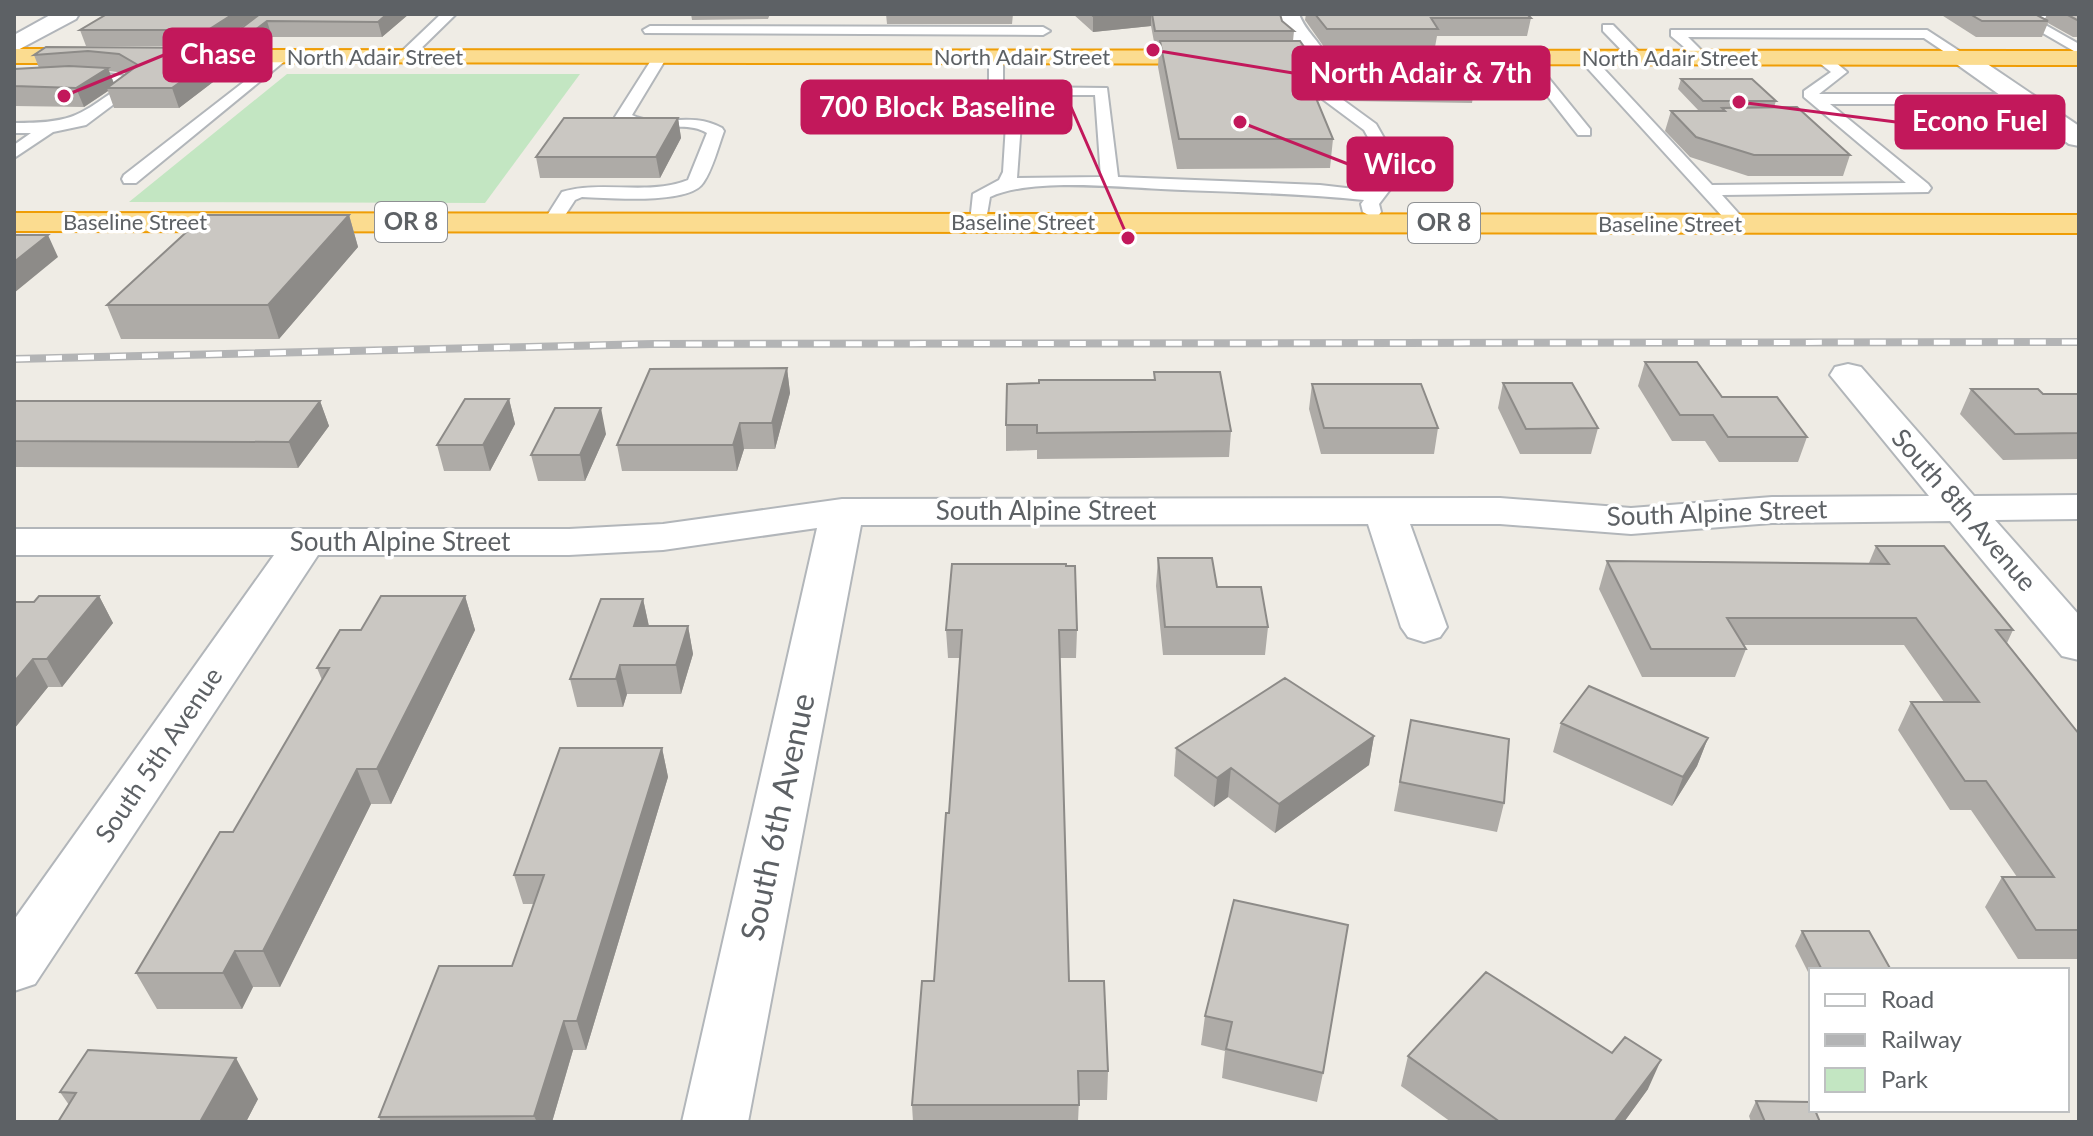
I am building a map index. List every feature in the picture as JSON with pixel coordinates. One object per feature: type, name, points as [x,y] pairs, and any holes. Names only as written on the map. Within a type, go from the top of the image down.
[{"type":"highway","name":"North Adair Street","points":[[14,56],[1039,57],[1309,53],[1637,58],[1963,58],[2071,49]]},
{"type":"highway","name":"Baseline Street","points":[[14,222],[979,222],[1374,210],[1739,224],[2079,224]]},
{"type":"street","points":[[14,45],[68,14]]},
{"type":"street","points":[[1288,14],[1295,36],[1309,53],[1320,36],[1311,14]]},
{"type":"street","points":[[1963,58],[2077,135]]},
{"type":"street","name":"South 8th Avenue","points":[[1848,375],[2079,645]]},
{"type":"street","name":"South Alpine Street","points":[[14,542],[569,542],[663,537],[842,512],[1500,511],[1631,521],[1772,510],[2079,507]]},
{"type":"street","points":[[1385,511],[1424,627]]},
{"type":"street","name":"South 6th Avenue","points":[[715,1122],[842,512]]},
{"type":"street","name":"South 5th Avenue","points":[[14,967],[304,543]]},
{"type":"lane","points":[[663,14],[650,30],[1043,31]]},
{"type":"lane","points":[[1039,57],[1046,14]]},
{"type":"lane","points":[[1673,14],[1695,33]]},
{"type":"lane","points":[[2005,14],[2079,14]]},
{"type":"lane","points":[[2017,14],[2071,49],[2079,50]]},
{"type":"lane","points":[[404,57],[448,15]]},
{"type":"lane","points":[[206,57],[229,47],[271,16]]},
{"type":"lane","points":[[1608,28],[1637,58]]},
{"type":"lane","points":[[1702,58],[1676,33],[1927,34],[1963,58]]},
{"type":"lane","points":[[2071,49],[2079,40]]},
{"type":"lane","points":[[979,222],[982,194],[1006,183],[1110,182],[1320,190],[1374,210],[1393,168],[1370,127],[1322,92],[1309,53]]},
{"type":"lane","points":[[130,179],[281,57]]},
{"type":"lane","points":[[552,222],[568,196],[581,192],[664,192],[681,190],[695,183],[716,131],[710,126],[696,123],[627,121],[623,117],[660,57]]},
{"type":"lane","points":[[996,57],[996,85],[1016,91],[1102,91],[1110,182]]},
{"type":"lane","points":[[1524,57],[1584,132]]},
{"type":"lane","points":[[1585,57],[1739,224]]},
{"type":"lane","points":[[1708,190],[1922,188],[1809,94],[1840,72],[1822,58]]},
{"type":"lane","points":[[14,82],[116,79],[135,83],[80,122],[48,128],[14,128]]},
{"type":"lane","points":[[1006,183],[1011,172],[1016,91]]},
{"type":"lane","points":[[1815,99],[2023,99]]},
{"type":"lane","points":[[1809,119],[1839,119]]},
{"type":"lane","points":[[1643,120],[1673,120]]},
{"type":"lane","points":[[14,153],[48,128]]},
{"type":"green space","points":[[287,74],[580,74],[485,203],[129,202]]},
{"type":"building","points":[[107,14],[233,14],[208,30],[80,30]]},
{"type":"building","points":[[260,14],[387,14],[378,22],[267,21],[255,30],[239,30]]},
{"type":"building","points":[[1152,14],[1280,14],[1282,21],[1294,31],[1155,31]]},
{"type":"building","points":[[1315,14],[1527,14],[1531,18],[1431,18],[1438,29],[1327,29]]},
{"type":"building","points":[[1970,14],[2035,14],[2048,21],[1982,21]]},
{"type":"building","points":[[2066,14],[2079,14],[2079,21]]},
{"type":"building","points":[[1160,41],[1300,41],[1323,74],[1306,74],[1333,139],[1179,139]]},
{"type":"building","points":[[46,47],[228,48],[172,88],[107,88],[138,65],[119,54],[88,51],[34,55]]},
{"type":"building","points":[[69,66],[108,68],[76,88],[14,86],[14,69]]},
{"type":"building","points":[[1681,79],[1752,79],[1776,101],[1703,101]]},
{"type":"building","points":[[1797,107],[1850,155],[1754,155],[1696,137],[1671,111],[1725,111],[1722,108]]},
{"type":"building","points":[[564,118],[678,118],[656,157],[536,157]]},
{"type":"building","points":[[205,215],[349,215],[268,305],[107,305]]},
{"type":"building","points":[[14,235],[48,235],[14,262]]},
{"type":"building","points":[[1645,362],[1697,362],[1722,397],[1777,397],[1807,437],[1728,437],[1713,415],[1680,415]]},
{"type":"building","points":[[787,368],[772,423],[740,423],[733,445],[617,445],[650,369]]},
{"type":"building","points":[[1154,372],[1220,372],[1231,431],[1037,433],[1037,425],[1006,425],[1007,384],[1039,383],[1039,380],[1155,380]]},
{"type":"building","points":[[1503,383],[1572,383],[1598,428],[1526,429]]},
{"type":"building","points":[[1312,384],[1421,384],[1438,428],[1324,428]]},
{"type":"building","points":[[1971,389],[2038,389],[2043,394],[2079,394],[2079,433],[2015,434]]},
{"type":"building","points":[[465,399],[509,399],[483,445],[437,445]]},
{"type":"building","points":[[14,401],[320,401],[289,442],[14,441]]},
{"type":"building","points":[[555,408],[601,408],[580,455],[531,455]]},
{"type":"building","points":[[1876,546],[1944,546],[2013,630],[1996,630],[2079,734],[2079,930],[2036,930],[2002,877],[2054,877],[1986,781],[1965,781],[1911,702],[1979,702],[1916,618],[1727,618],[1746,649],[1651,649],[1607,561],[1889,564]]},
{"type":"building","points":[[1158,558],[1212,558],[1217,587],[1261,587],[1268,627],[1165,627]]},
{"type":"building","points":[[952,564],[1075,566],[1077,630],[1059,630],[1069,981],[1104,981],[1108,1071],[1078,1071],[1079,1105],[912,1105],[922,981],[934,981],[946,813],[949,813],[962,630],[946,630]]},
{"type":"building","points":[[39,596],[99,596],[47,659],[33,659],[14,682],[14,602],[34,602]]},
{"type":"building","points":[[381,596],[465,596],[377,769],[357,769],[263,951],[235,951],[223,973],[136,973],[220,832],[233,832],[329,668],[317,668],[340,630],[361,630]]},
{"type":"building","points":[[601,599],[643,599],[634,626],[688,626],[676,665],[620,665],[616,679],[570,679]]},
{"type":"building","points":[[1285,678],[1374,736],[1279,804],[1231,768],[1217,778],[1176,748]]},
{"type":"building","points":[[1589,686],[1708,738],[1683,777],[1561,723]]},
{"type":"building","points":[[1411,720],[1509,739],[1504,803],[1400,782]]},
{"type":"building","points":[[560,748],[662,748],[577,1021],[564,1021],[534,1116],[379,1117],[439,966],[512,966],[544,875],[514,875]]},
{"type":"building","points":[[1234,900],[1348,925],[1323,1073],[1226,1049],[1232,1022],[1205,1016]]},
{"type":"building","points":[[1802,931],[1869,931],[1890,968],[1821,968]]},
{"type":"building","points":[[1486,972],[1612,1053],[1625,1037],[1661,1060],[1614,1122],[1500,1122],[1408,1056]]},
{"type":"building","points":[[88,1050],[236,1058],[200,1122],[58,1122],[76,1093],[60,1092]]},
{"type":"building","points":[[1756,1101],[1809,1102],[1809,1112],[1816,1112],[1820,1122],[1765,1122]]},
{"type":"railway","points":[[14,359],[653,344],[2079,342]]},
{"type":"place","name":"North Adair & 7th","points":[[1153,50]]},
{"type":"place","name":"Chase","points":[[64,96]]},
{"type":"place","name":"Econo Fuel","points":[[1739,102]]},
{"type":"place","name":"Wilco","points":[[1240,122]]},
{"type":"place","name":"700 Block Baseline","points":[[1128,238]]}]
